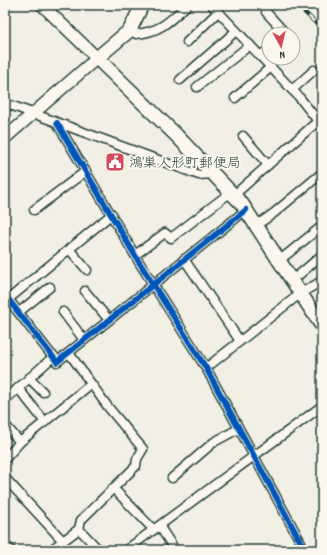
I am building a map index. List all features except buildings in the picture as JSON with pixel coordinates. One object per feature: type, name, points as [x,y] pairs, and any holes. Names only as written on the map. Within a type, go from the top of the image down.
[{"type":"main road","points":[[142,5],[130,30],[97,58],[213,174],[246,210],[257,224],[322,326]]},
{"type":"street","points":[[5,138],[97,58],[42,5]]},
{"type":"street","points":[[130,30],[136,34],[150,33],[161,28],[187,5]]},
{"type":"street","points":[[135,255],[165,233],[171,238],[232,194],[320,122],[271,67],[212,5]]},
{"type":"street","points":[[187,42],[218,12]]},
{"type":"street","points":[[266,12],[279,26]]},
{"type":"street","points":[[180,80],[236,31]]},
{"type":"street","points":[[197,87],[250,45]]},
{"type":"street","points":[[235,98],[271,67]]},
{"type":"street","points":[[292,90],[314,70]]},
{"type":"street","points":[[5,103],[199,175],[213,174]]},
{"type":"street","points":[[57,123],[135,255],[206,368],[305,550]]},
{"type":"street","points":[[243,136],[268,165]]},
{"type":"street","points":[[34,210],[86,171]]},
{"type":"street","points":[[257,224],[274,213],[322,173]]},
{"type":"street","points":[[112,214],[7,300],[19,312],[54,356],[57,362],[246,210]]},
{"type":"street","points":[[280,260],[322,226]]},
{"type":"street","points":[[69,250],[87,270]]},
{"type":"street","points":[[293,280],[322,255]]},
{"type":"street","points":[[184,259],[240,341]]},
{"type":"street","points":[[206,368],[301,293],[322,281]]},
{"type":"street","points":[[19,312],[50,287]]},
{"type":"street","points":[[85,291],[109,320]]},
{"type":"street","points":[[63,312],[84,340]]},
{"type":"street","points":[[51,550],[79,529],[81,520],[136,466],[136,459],[143,449],[108,407],[68,352]]},
{"type":"street","points":[[6,399],[54,356]]},
{"type":"street","points":[[29,378],[43,392]]},
{"type":"street","points":[[5,459],[20,442],[91,384]]},
{"type":"street","points":[[18,388],[45,422]]},
{"type":"street","points":[[127,550],[322,406]]},
{"type":"street","points":[[5,425],[20,442]]},
{"type":"street","points":[[172,478],[214,442],[238,429]]},
{"type":"street","points":[[5,478],[63,541]]},
{"type":"street","points":[[113,488],[157,528],[175,550]]},
{"type":"street","points":[[79,529],[99,550]]},
{"type":"street","points":[[5,545],[11,550]]},
{"type":"railway","points":[[297,5],[322,29]]},
{"type":"cycle path","points":[[57,123],[139,262],[206,368],[305,550]]},
{"type":"cycle path","points":[[8,299],[57,362],[246,210]]},
{"type":"place","name":"鴻巣人形町郵便局","points":[[115,162]]}]
